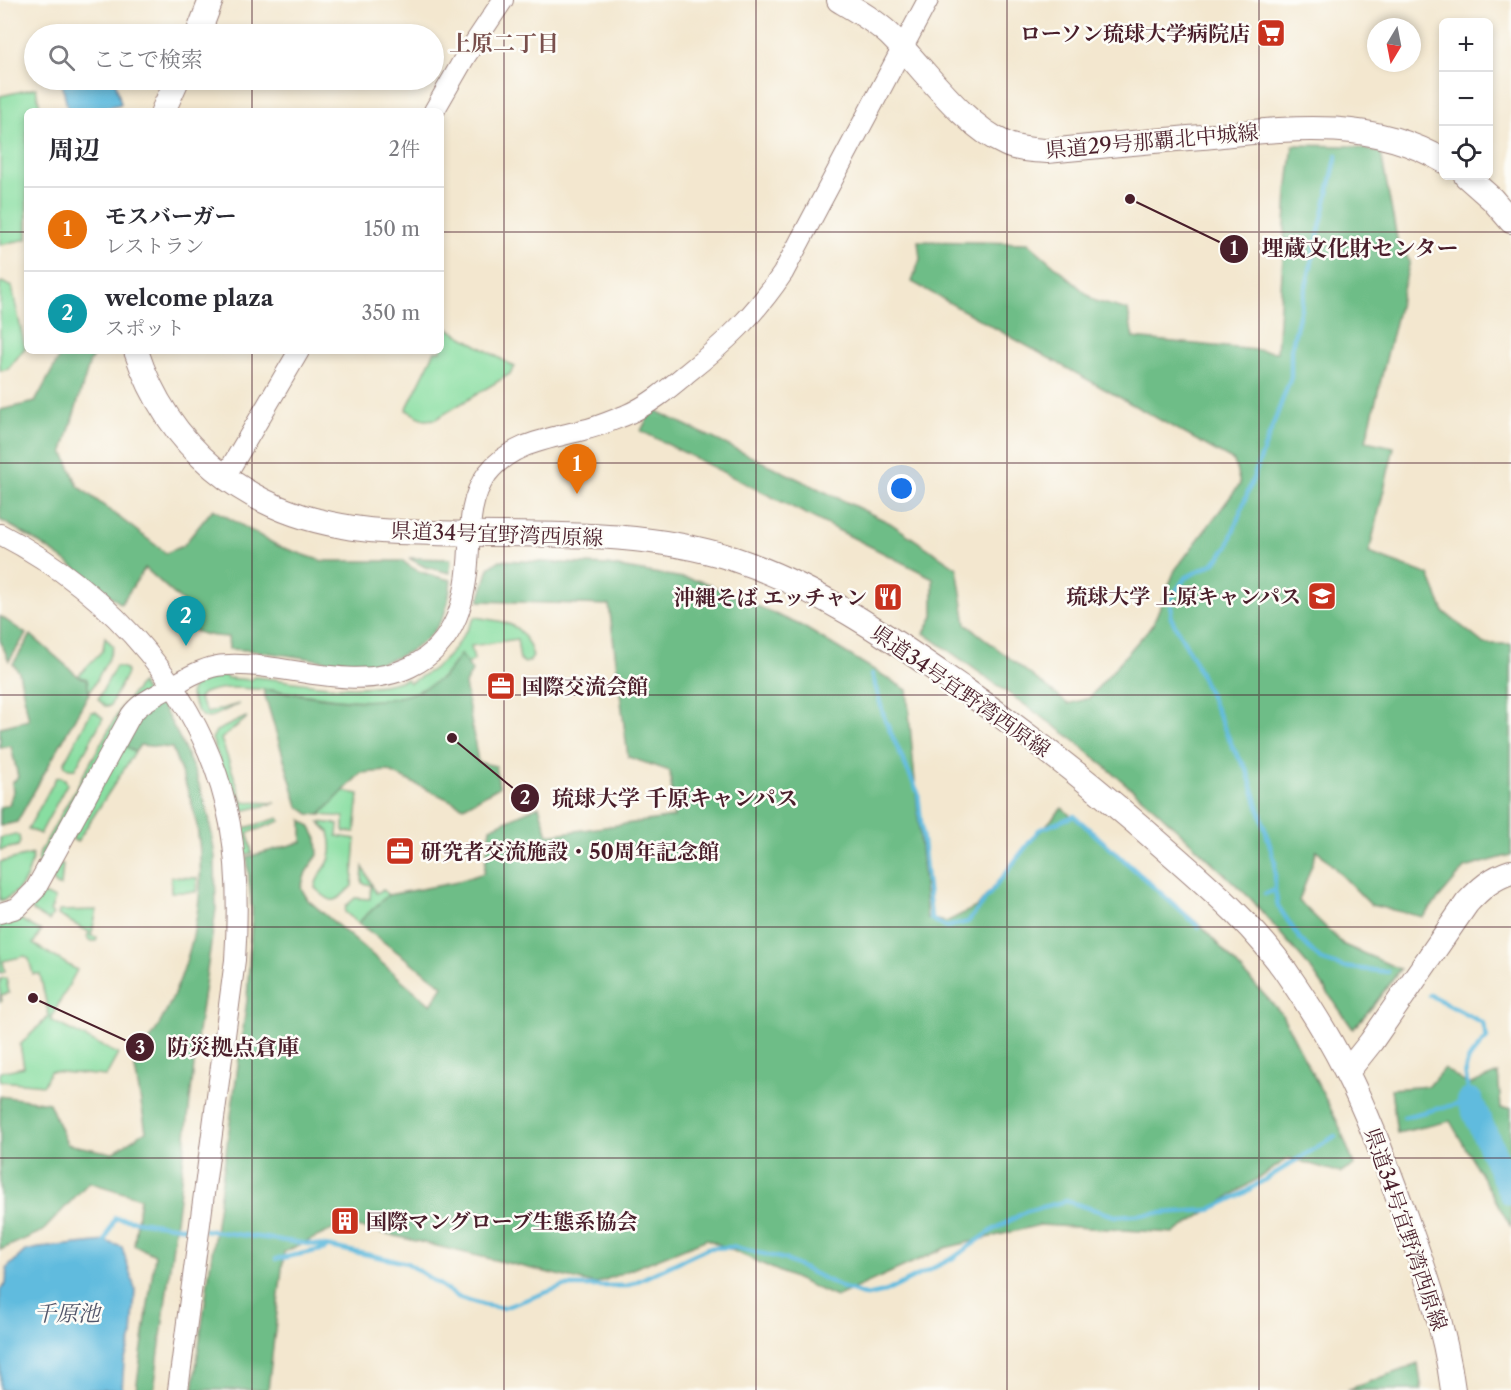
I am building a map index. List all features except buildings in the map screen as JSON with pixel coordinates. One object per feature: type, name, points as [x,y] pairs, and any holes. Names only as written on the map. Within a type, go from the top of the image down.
[{"type":"main road","points":[[202,24],[211,0]]},
{"type":"main road","name":"県道29号那覇北中城線","points":[[839,0],[887,32],[971,122],[998,140],[1028,150],[1047,151],[1251,132],[1338,128],[1392,138],[1422,148],[1439,158]]},
{"type":"main road","points":[[165,108],[173,90]]},
{"type":"main road","points":[[1471,180],[1492,199],[1511,221]]},
{"type":"main road","name":"県道34号宜野湾西原線","points":[[137,354],[164,411],[198,455],[225,477],[276,507],[307,518],[342,526],[386,531],[470,534],[545,533],[635,539],[677,545],[752,565],[791,582],[842,609],[912,652],[1006,719],[1133,820],[1224,901],[1251,928],[1292,980],[1347,1072],[1385,1162],[1428,1282],[1444,1339],[1453,1390]]},
{"type":"main road","points":[[1347,1072],[1371,1042],[1467,903],[1481,888],[1511,872]]},
{"type":"street","points":[[436,108],[465,57],[503,0]]},
{"type":"street","points":[[0,913],[17,908],[35,890],[134,711],[144,702],[204,671],[224,665],[258,666],[369,678],[393,674],[415,664],[441,644],[461,610],[467,581],[473,503],[487,475],[513,451],[528,443],[586,430],[627,414],[657,398],[723,345],[744,325],[783,273],[928,0]]},
{"type":"street","points":[[225,477],[297,354]]},
{"type":"street","points":[[0,534],[54,567],[92,595],[132,634],[172,686],[198,730],[221,788],[232,837],[237,891],[237,929],[232,991],[178,1390]]},
{"type":"green space","points":[[36,90],[40,108],[24,108],[24,240],[0,245],[0,96]]},
{"type":"green space","name":"琉球大学 上原キャンパス","points":[[1293,145],[1350,146],[1381,153],[1398,244],[1410,261],[1366,441],[1394,447],[1369,553],[1429,575],[1444,612],[1484,644],[1511,644],[1511,855],[1465,868],[1423,917],[1371,905],[1317,850],[1299,901],[1344,945],[1400,969],[1353,1029],[1311,969],[1251,899],[1152,806],[1070,737],[924,633],[933,616],[933,578],[641,431],[652,409],[890,523],[957,568],[966,624],[1068,704],[1089,698],[1153,624],[1175,570],[1240,484],[1234,461],[912,282],[920,259],[918,241],[1028,243],[1095,301],[1128,310],[1133,338],[1277,352],[1287,193]]},
{"type":"green space","points":[[0,283],[12,287],[24,349],[8,369],[0,371]]},
{"type":"green space","points":[[447,328],[515,367],[510,374],[436,419],[425,420],[406,410],[434,354],[444,354],[444,334]]},
{"type":"green space","points":[[61,354],[95,354],[90,361],[63,451],[78,486],[166,553],[183,546],[213,509],[278,546],[322,561],[403,561],[419,571],[451,580],[445,612],[439,624],[430,635],[409,652],[383,662],[351,665],[229,649],[228,637],[202,634],[186,625],[181,620],[186,605],[145,568],[121,604],[63,559],[0,520],[0,410],[35,402]]},
{"type":"green space","points":[[409,558],[451,559],[450,573],[425,567]]},
{"type":"green space","points":[[500,560],[607,565],[701,581],[802,626],[907,690],[927,918],[946,922],[978,906],[1024,849],[1062,808],[1202,927],[1281,1013],[1338,1123],[1354,1165],[1341,1173],[1289,1158],[1174,1233],[1040,1225],[945,1248],[836,1297],[707,1239],[595,1284],[345,1224],[284,1252],[268,1390],[193,1390],[247,1000],[252,912],[247,857],[302,842],[302,820],[310,826],[317,839],[318,855],[306,872],[301,888],[308,900],[431,1005],[443,986],[358,923],[388,895],[453,883],[484,873],[490,828],[539,806],[548,835],[674,817],[670,771],[628,757],[609,605],[479,601],[489,568]]},
{"type":"green space","points":[[0,616],[26,634],[9,661],[0,640]]},
{"type":"green space","points":[[475,617],[505,623],[519,630],[533,656],[530,661],[525,663],[520,660],[517,639],[471,646],[474,660],[467,665],[461,655],[443,677],[419,691],[396,698],[374,701],[256,689],[215,690],[202,694],[199,699],[207,713],[239,704],[209,718],[199,712],[190,694],[193,687],[225,675],[227,678],[251,680],[255,677],[351,687],[370,687],[407,679],[409,683],[432,670],[448,656]]},
{"type":"green space","points":[[31,635],[78,676],[87,679],[89,693],[17,822],[0,826],[0,807],[9,805],[13,792],[12,783],[18,777],[11,746],[0,748],[0,727],[29,720],[19,672],[13,664]]},
{"type":"green space","points":[[105,637],[113,646],[109,658],[89,693],[87,679],[78,676],[103,650]]},
{"type":"green space","points":[[461,654],[472,671],[465,684],[478,762],[496,766],[499,787],[464,807],[388,771],[361,773],[320,815],[309,814],[298,806],[263,689],[331,699],[376,700],[399,697],[420,690],[440,679]]},
{"type":"green space","points":[[116,666],[126,669],[127,673],[110,706],[105,706],[98,699]]},
{"type":"green space","points":[[141,683],[147,693],[35,876],[40,852],[121,708]]},
{"type":"green space","points":[[160,702],[196,775],[209,817],[215,857],[216,909],[197,1039],[154,1390],[136,1390],[155,1255],[134,1245],[140,1198],[89,1182],[43,1231],[0,1250],[0,1096],[49,1103],[67,1144],[112,1153],[146,1131],[134,1063],[159,1025],[180,978],[194,929],[199,903],[200,878],[200,852],[195,816],[172,748],[140,745],[135,752],[123,744],[134,723]]},
{"type":"green space","points":[[91,712],[96,712],[103,718],[75,769],[68,769],[64,763]]},
{"type":"green space","points":[[246,717],[221,739],[243,802],[276,803],[242,811],[236,806],[212,739],[216,731]]},
{"type":"green space","points":[[123,744],[135,752],[77,842],[72,839]]},
{"type":"green space","points":[[56,778],[65,779],[67,784],[40,834],[28,829]]},
{"type":"green space","points":[[343,791],[359,794],[355,832],[344,832],[344,817],[320,815]]},
{"type":"green space","points":[[279,818],[280,821],[248,833],[252,853],[243,855],[242,829]]},
{"type":"green space","points":[[319,822],[338,824],[337,836],[356,839],[352,886],[334,900],[326,898],[315,888],[330,858],[331,849],[329,832]]},
{"type":"green space","points":[[15,834],[19,836],[18,846],[0,850],[0,838]]},
{"type":"green space","points":[[33,854],[24,883],[8,898],[0,901],[0,862]]},
{"type":"green space","points":[[59,864],[63,864],[61,886],[57,886],[52,879]]},
{"type":"green space","points":[[363,867],[376,893],[383,890],[388,895],[358,923],[345,912],[346,906],[355,898],[370,899],[371,885],[362,883]]},
{"type":"green space","points":[[171,877],[197,878],[196,892],[171,892]]},
{"type":"green space","points":[[42,895],[55,899],[50,912],[53,914],[49,921],[32,909]]},
{"type":"green space","points":[[97,910],[91,936],[97,937],[96,941],[89,941],[87,937],[89,932],[58,915],[59,911]]},
{"type":"green space","points":[[16,917],[41,931],[33,944],[77,970],[50,1020],[118,1054],[106,1076],[50,1071],[44,1085],[0,1081],[0,1072],[24,1067],[20,1045],[49,1016],[40,974],[33,974],[29,959],[25,956],[3,961],[5,972],[0,973],[0,921]]},
{"type":"green space","points":[[6,978],[9,993],[1,995],[2,1001],[0,1002],[0,979]]},
{"type":"green space","points":[[1444,1068],[1468,1085],[1498,1073],[1501,1108],[1511,1108],[1511,1227],[1450,1121],[1397,1133],[1391,1089],[1429,1086]]},
{"type":"green space","points":[[1418,1364],[1422,1390],[1347,1390]]},
{"type":"water","points":[[64,90],[118,90],[121,104],[104,108],[67,108]]},
{"type":"water","name":"千原池","points":[[105,1241],[122,1247],[135,1289],[132,1337],[124,1362],[122,1390],[0,1390],[0,1290],[6,1284],[7,1268],[25,1251]]},
{"type":"waterway","points":[[1337,155],[1291,350],[1291,377],[1227,548],[1214,563],[1185,578],[1172,597],[1171,618],[1194,660],[1234,750],[1247,770],[1275,862],[1275,890],[1278,906],[1300,939],[1321,960],[1343,967],[1388,972]]},
{"type":"waterway","points":[[872,674],[885,720],[918,793],[931,919],[946,927],[968,922],[1039,830],[1074,816],[1199,927]]},
{"type":"waterway","points":[[1265,894],[1275,890]]},
{"type":"waterway","points":[[1404,1117],[1470,1101],[1466,1066],[1472,1054],[1487,1038],[1483,1023],[1430,995]]},
{"type":"waterway","points":[[1470,1101],[1511,1192]]},
{"type":"waterway","points":[[205,1230],[331,1247],[407,1263],[458,1297],[503,1308],[564,1286],[627,1286],[708,1248],[734,1247],[784,1259],[841,1287],[867,1296],[885,1292],[953,1258],[993,1230],[1027,1211],[1066,1201],[1115,1216],[1209,1210],[1242,1194],[1335,1136]]},
{"type":"waterway","points":[[105,1241],[115,1218],[194,1229]]},
{"type":"waterway","points":[[276,1259],[325,1249]]},
{"type":"place","name":"ローソン琉球大学病院店","points":[[1271,33]]},
{"type":"place","name":"埋蔵文化財センター","points":[[1130,199]]},
{"type":"place","name":"モスバーガー","points":[[577,494]]},
{"type":"place","name":"琉球大学 上原キャンパス","points":[[1322,596]]},
{"type":"place","name":"沖縄そば エッチャン","points":[[888,597]]},
{"type":"place","name":"welcome plaza","points":[[186,646]]},
{"type":"place","name":"国際交流会館","points":[[501,686]]},
{"type":"place","name":"琉球大学 千原キャンパス","points":[[452,738]]},
{"type":"place","name":"研究者交流施設・50周年記念館","points":[[400,851]]},
{"type":"place","name":"防災拠点倉庫","points":[[33,998]]},
{"type":"place","name":"国際マングローブ生態系協会","points":[[345,1221]]},
{"type":"district","name":"上原二丁目","points":[[504,43]]}]
